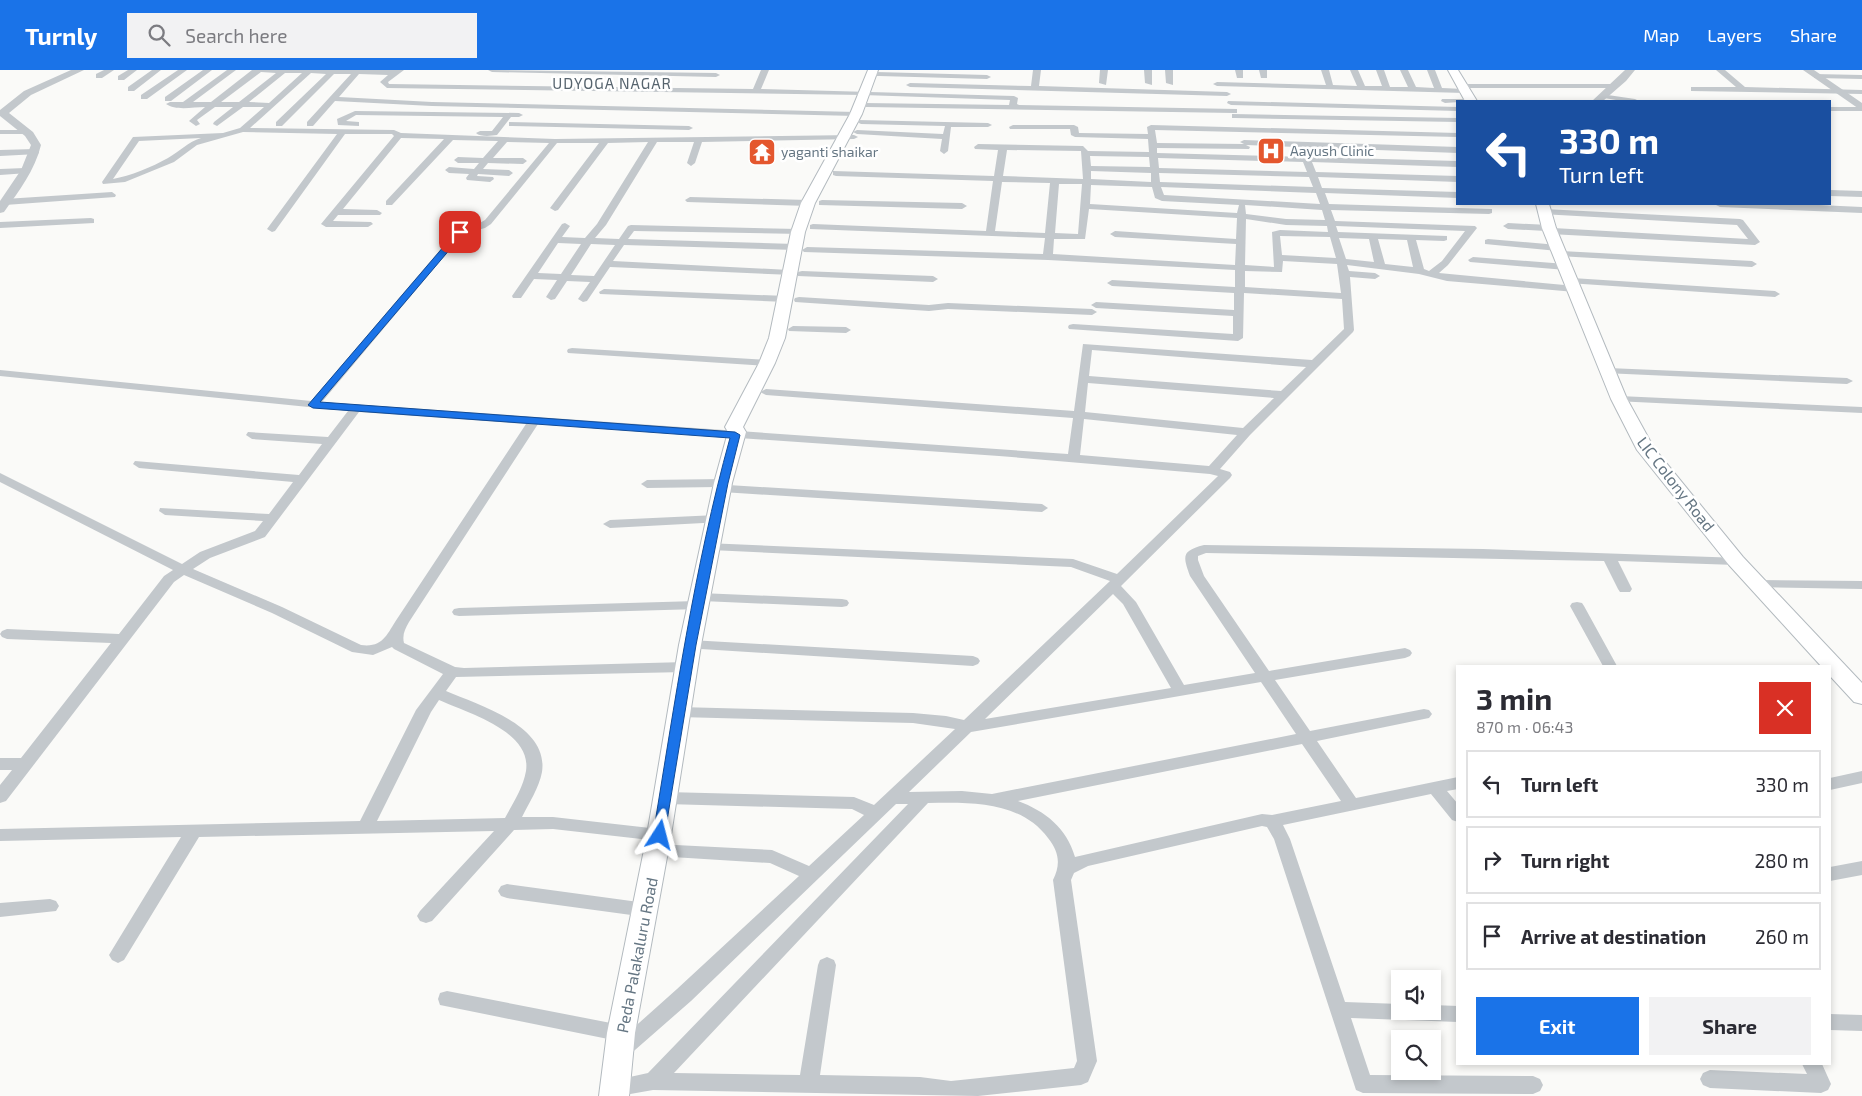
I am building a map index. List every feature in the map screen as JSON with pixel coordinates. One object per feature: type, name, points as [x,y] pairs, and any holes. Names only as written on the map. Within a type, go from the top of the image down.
[{"type":"main road","points":[[1453,70],[1466,95]]},
{"type":"main road","points":[[736,433],[744,428],[766,392],[783,358],[793,329],[792,300],[801,248],[813,227],[815,203],[836,173],[878,71]]},
{"type":"main road","points":[[801,248],[798,232],[859,117]]},
{"type":"main road","name":"LIC Colony Road","points":[[1547,218],[1619,400],[1646,450],[1736,561],[1862,697]]},
{"type":"main road","name":"Peda Palakaluru Road","points":[[614,1092],[620,1042],[666,798],[688,656],[722,485],[736,433],[734,428],[768,362],[792,300]]},
{"type":"street","points":[[3,206],[25,172],[35,152],[36,145],[26,132],[1,113],[10,104],[31,92],[79,70]]},
{"type":"street","points":[[99,76],[110,70]]},
{"type":"street","points":[[121,78],[133,70]]},
{"type":"street","points":[[131,89],[157,70]]},
{"type":"street","points":[[144,97],[183,70]]},
{"type":"street","points":[[208,70],[168,101],[185,105],[271,105]]},
{"type":"street","points":[[172,113],[232,70]]},
{"type":"street","points":[[196,124],[193,123],[194,119],[258,70],[398,71]]},
{"type":"street","points":[[492,70],[717,72],[683,140]]},
{"type":"street","points":[[756,92],[765,70]]},
{"type":"street","points":[[1035,89],[1037,70]]},
{"type":"street","points":[[1103,83],[1104,70]]},
{"type":"street","points":[[1148,70],[1149,83]]},
{"type":"street","points":[[1170,70],[1170,83]]},
{"type":"street","points":[[1324,70],[1330,88]]},
{"type":"street","points":[[1354,70],[1362,88]]},
{"type":"street","points":[[1380,70],[1387,89]]},
{"type":"street","points":[[1404,70],[1413,90]]},
{"type":"street","points":[[1431,70],[1439,90]]},
{"type":"street","points":[[1601,98],[1630,70]]},
{"type":"street","points":[[1720,70],[1743,89]]},
{"type":"street","points":[[217,124],[283,71]]},
{"type":"street","points":[[243,130],[309,71]]},
{"type":"street","points":[[310,124],[360,71]]},
{"type":"street","points":[[387,86],[384,82],[398,71]]},
{"type":"street","points":[[555,71],[520,115],[510,120],[494,133],[490,134],[341,123],[340,121],[355,112],[510,120],[689,128]]},
{"type":"street","points":[[878,71],[988,74],[986,88]]},
{"type":"street","points":[[278,124],[332,72]]},
{"type":"street","points":[[952,86],[953,73]]},
{"type":"street","points":[[1812,73],[1862,77]]},
{"type":"street","points":[[1812,73],[1862,108]]},
{"type":"street","points":[[1248,74],[1273,77]]},
{"type":"street","points":[[1215,75],[1217,84]]},
{"type":"street","points":[[1300,78],[1327,78]]},
{"type":"street","points":[[348,82],[358,81]]},
{"type":"street","points":[[1217,84],[1439,90],[1466,95]]},
{"type":"street","points":[[1217,84],[1225,87],[1250,158]]},
{"type":"street","points":[[904,85],[1228,94]]},
{"type":"street","points":[[376,86],[756,92],[946,137]]},
{"type":"street","points":[[1320,98],[1466,95],[1615,86]]},
{"type":"street","points":[[1694,89],[1862,92]]},
{"type":"street","points":[[223,135],[136,139],[106,182],[122,180],[156,167],[171,160],[194,143],[243,130],[344,130],[501,140],[683,140],[1014,98],[1013,106],[1016,107]]},
{"type":"street","points":[[1601,98],[1624,100]]},
{"type":"street","points":[[332,99],[698,110],[988,125]]},
{"type":"street","points":[[859,117],[1016,107],[1233,110],[1456,109]]},
{"type":"street","points":[[1831,108],[1862,108]]},
{"type":"street","points":[[1233,110],[1456,120]]},
{"type":"street","points":[[490,179],[470,178],[494,152],[510,120]]},
{"type":"street","points":[[944,151],[949,124]]},
{"type":"street","points":[[1013,127],[1074,127],[1075,135],[1152,141],[1456,150]]},
{"type":"street","points":[[1456,135],[1151,127],[1156,185],[1158,196],[1162,198],[1326,207],[1398,209],[1467,207],[1488,211]]},
{"type":"street","points":[[272,229],[344,130]]},
{"type":"street","points":[[0,132],[26,132]]},
{"type":"street","points":[[368,224],[326,224],[399,135]]},
{"type":"street","points":[[389,203],[450,138]]},
{"type":"street","points":[[691,163],[699,139]]},
{"type":"street","points":[[551,297],[588,241],[601,226],[654,140]]},
{"type":"street","points":[[313,405],[460,232],[466,229],[482,227],[488,222],[555,141]]},
{"type":"street","points":[[555,208],[605,141]]},
{"type":"street","points":[[978,147],[1083,149],[1086,153],[1153,156],[1456,164]]},
{"type":"street","points":[[990,233],[1003,147]]},
{"type":"street","points":[[466,151],[528,153]]},
{"type":"street","points":[[0,153],[35,152]]},
{"type":"street","points":[[813,227],[1082,237],[1087,181],[1086,153]]},
{"type":"street","points":[[1072,327],[1238,338],[1242,188],[1235,159],[1237,157]]},
{"type":"street","points":[[1212,470],[1246,432],[1349,330],[1343,268],[1326,207],[1306,159]]},
{"type":"street","points":[[458,160],[523,161]]},
{"type":"street","points":[[1373,162],[1398,209]]},
{"type":"street","points":[[1445,164],[1455,179]]},
{"type":"street","points":[[1086,168],[1455,179]]},
{"type":"street","points":[[449,170],[509,173]]},
{"type":"street","points":[[0,172],[25,172]]},
{"type":"street","points":[[836,173],[1456,195]]},
{"type":"street","points":[[1048,257],[1055,180]]},
{"type":"street","points":[[1831,193],[1862,194]]},
{"type":"street","points":[[3,206],[112,195]]},
{"type":"street","points":[[690,200],[962,206]]},
{"type":"street","points":[[1744,205],[1862,210]]},
{"type":"street","points":[[1085,206],[1242,216],[1373,236],[1444,238]]},
{"type":"street","points":[[336,212],[377,212]]},
{"type":"street","points":[[1508,226],[1547,218],[1740,222],[1754,242],[1547,218]]},
{"type":"street","points":[[0,225],[91,221]]},
{"type":"street","points":[[517,296],[565,226]]},
{"type":"street","points":[[583,299],[631,228],[798,232]]},
{"type":"street","points":[[556,240],[1048,257],[1279,270],[1275,234],[1332,229],[1472,228],[1445,263],[1431,274]]},
{"type":"street","points":[[1115,234],[1242,242]]},
{"type":"street","points":[[1373,236],[1380,265]]},
{"type":"street","points":[[1411,237],[1419,271]]},
{"type":"street","points":[[1488,242],[1566,268]]},
{"type":"street","points":[[1278,258],[1343,268],[1375,276]]},
{"type":"street","points":[[1473,260],[1566,268],[1775,294]]},
{"type":"street","points":[[608,264],[933,280]]},
{"type":"street","points":[[1343,268],[1380,265],[1419,271],[1447,278],[1566,268],[1752,264]]},
{"type":"street","points":[[531,276],[597,279]]},
{"type":"street","points":[[1112,284],[1346,296]]},
{"type":"street","points":[[604,292],[929,308],[948,306],[1239,313]]},
{"type":"street","points":[[793,329],[846,330]]},
{"type":"street","points":[[1074,457],[1087,346],[1316,364]]},
{"type":"street","points":[[572,351],[768,362]]},
{"type":"street","points":[[1608,371],[1847,381]]},
{"type":"street","points":[[0,373],[207,396],[313,405],[1074,457],[1212,470],[1226,475],[1117,584],[969,727],[684,995],[620,1042],[448,999]]},
{"type":"street","points":[[1083,379],[1284,395]]},
{"type":"street","points":[[766,392],[1080,415],[1246,432]]},
{"type":"street","points":[[1619,400],[1862,410]]},
{"type":"street","points":[[0,797],[168,579],[206,555],[260,534],[356,408]]},
{"type":"street","points":[[0,477],[357,648],[367,651],[379,650],[396,637],[402,622],[534,421]]},
{"type":"street","points":[[252,435],[332,441]]},
{"type":"street","points":[[139,464],[302,479]]},
{"type":"street","points":[[647,484],[722,485],[1042,508]]},
{"type":"street","points":[[166,510],[272,518]]},
{"type":"street","points":[[610,524],[716,519]]},
{"type":"street","points":[[711,546],[1073,563],[1117,584],[1180,691]]},
{"type":"street","points":[[1352,805],[1197,576],[1191,560],[1192,554],[1196,551],[1204,549],[1453,553],[1736,561]]},
{"type":"street","points":[[1609,557],[1625,589]]},
{"type":"street","points":[[1757,584],[1862,585]]},
{"type":"street","points":[[459,612],[699,601],[842,603]]},
{"type":"street","points":[[1577,606],[1609,665]]},
{"type":"street","points":[[7,634],[122,639]]},
{"type":"street","points":[[396,637],[399,646],[452,672],[478,674],[688,656],[973,661]]},
{"type":"street","points":[[679,712],[913,718],[946,721],[969,727],[1405,653]]},
{"type":"street","points":[[365,827],[413,730],[436,693],[452,672]]},
{"type":"street","points":[[426,916],[511,823],[530,785],[534,770],[531,749],[522,736],[498,720],[436,693]]},
{"type":"street","points":[[894,798],[996,799],[1424,714]]},
{"type":"street","points":[[0,764],[24,764]]},
{"type":"street","points":[[1831,784],[1862,777]]},
{"type":"street","points":[[1067,870],[1084,860],[1262,820],[1272,821],[1456,783]]},
{"type":"street","points":[[1435,788],[1456,814]]},
{"type":"street","points":[[666,798],[854,803],[877,814]]},
{"type":"street","points":[[653,1081],[923,798]]},
{"type":"street","points":[[614,1092],[653,1081],[920,1086],[951,1090],[1081,1076],[1088,1062],[1062,880],[1067,870],[1068,857],[1056,833],[1038,815],[996,799]]},
{"type":"street","points":[[1272,821],[1282,839],[1363,1084],[1533,1085]]},
{"type":"street","points":[[0,835],[553,822],[658,843],[772,857],[812,874]]},
{"type":"street","points":[[118,955],[194,831]]},
{"type":"street","points":[[1831,874],[1862,868]]},
{"type":"street","points":[[506,890],[646,910]]},
{"type":"street","points":[[0,910],[50,906]]},
{"type":"street","points":[[809,1084],[827,965]]},
{"type":"street","points":[[1339,1010],[1456,1014]]},
{"type":"street","points":[[1831,1022],[1862,1023]]},
{"type":"street","points":[[1710,1079],[1821,1084],[1812,1065]]},
{"type":"place","name":"Aayush Clinic","points":[[1271,151]]},
{"type":"place","name":"yaganti shaikar","points":[[762,152]]},
{"type":"district","name":"UDYOGA NAGAR","points":[[612,84]]},
{"type":"route","points":[[460,232],[313,405],[735,435],[723,483],[690,645],[660,835]]}]
